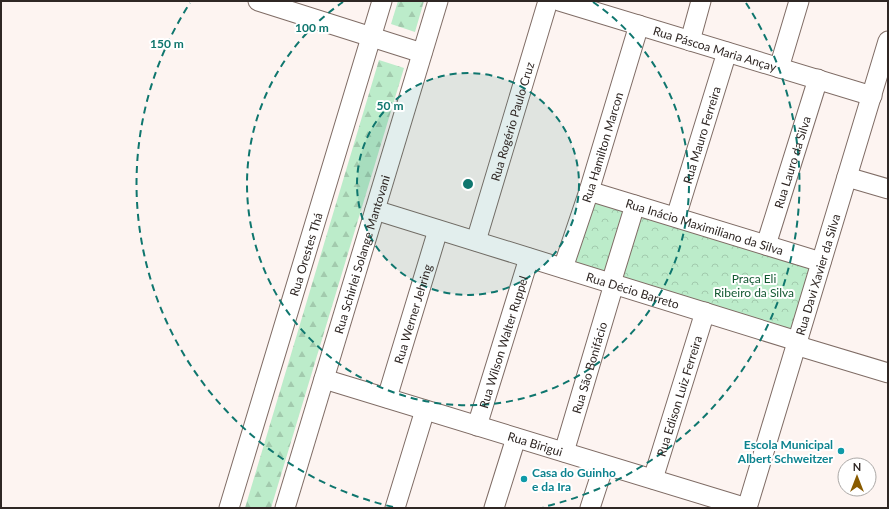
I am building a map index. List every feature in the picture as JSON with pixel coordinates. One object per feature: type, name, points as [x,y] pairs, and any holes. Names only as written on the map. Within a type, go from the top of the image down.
[{"type":"street","points":[[258,1],[422,53]]},
{"type":"street","name":"Rua Orestes Thá","points":[[229,508],[382,1]]},
{"type":"street","name":"Rua Schirlei Solange Mantovani","points":[[285,508],[438,1]]},
{"type":"street","name":"Rua Rogério Paulo Cruz","points":[[476,241],[548,1]]},
{"type":"street","name":"Rua Páscoa Maria Ançay","points":[[559,1],[601,7],[639,25],[872,96]]},
{"type":"street","points":[[690,41],[701,1]]},
{"type":"street","points":[[780,68],[800,1]]},
{"type":"street","name":"Rua Hamilton Marcon","points":[[563,268],[589,190],[639,25]]},
{"type":"street","name":"Rua Davi Xavier da Silva","points":[[746,508],[888,42]]},
{"type":"street","name":"Rua Mauro Ferreira","points":[[676,217],[727,52]]},
{"type":"street","name":"Rua Lauro da Silva","points":[[766,245],[818,79]]},
{"type":"street","points":[[847,177],[888,189]]},
{"type":"street","name":"Rua Inácio Maximiliano da Silva","points":[[589,190],[821,262]]},
{"type":"street","name":"Rua São Bonifácio","points":[[564,452],[635,205]]},
{"type":"street","name":"Rua Décio Barreto","points":[[375,210],[797,340],[800,345],[805,348],[888,373]]},
{"type":"street","name":"Rua Werner Jehring","points":[[386,398],[438,230]]},
{"type":"street","name":"Rua Wilson Walter Ruppel","points":[[478,426],[529,258]]},
{"type":"street","name":"Rua Edison Luiz Ferreira","points":[[653,479],[705,312]]},
{"type":"street","name":"Rua Birigui","points":[[324,379],[653,479],[690,500],[746,508]]},
{"type":"street","points":[[395,508],[425,410]]},
{"type":"street","points":[[494,508],[516,438]]},
{"type":"street","points":[[590,508],[604,464]]},
{"type":"green space","points":[[398,1],[424,1],[415,32],[391,24]]},
{"type":"green space","points":[[379,60],[404,68],[271,508],[245,508]]},
{"type":"green space","name":"Praça Eli Ribeiro da Silva","points":[[596,198],[811,264],[789,334],[574,267]]},
{"type":"place","name":"Escola Municipal Albert Schweitzer","points":[[841,451]]},
{"type":"place","name":"Casa do Guinho e da Ira","points":[[524,479]]}]
